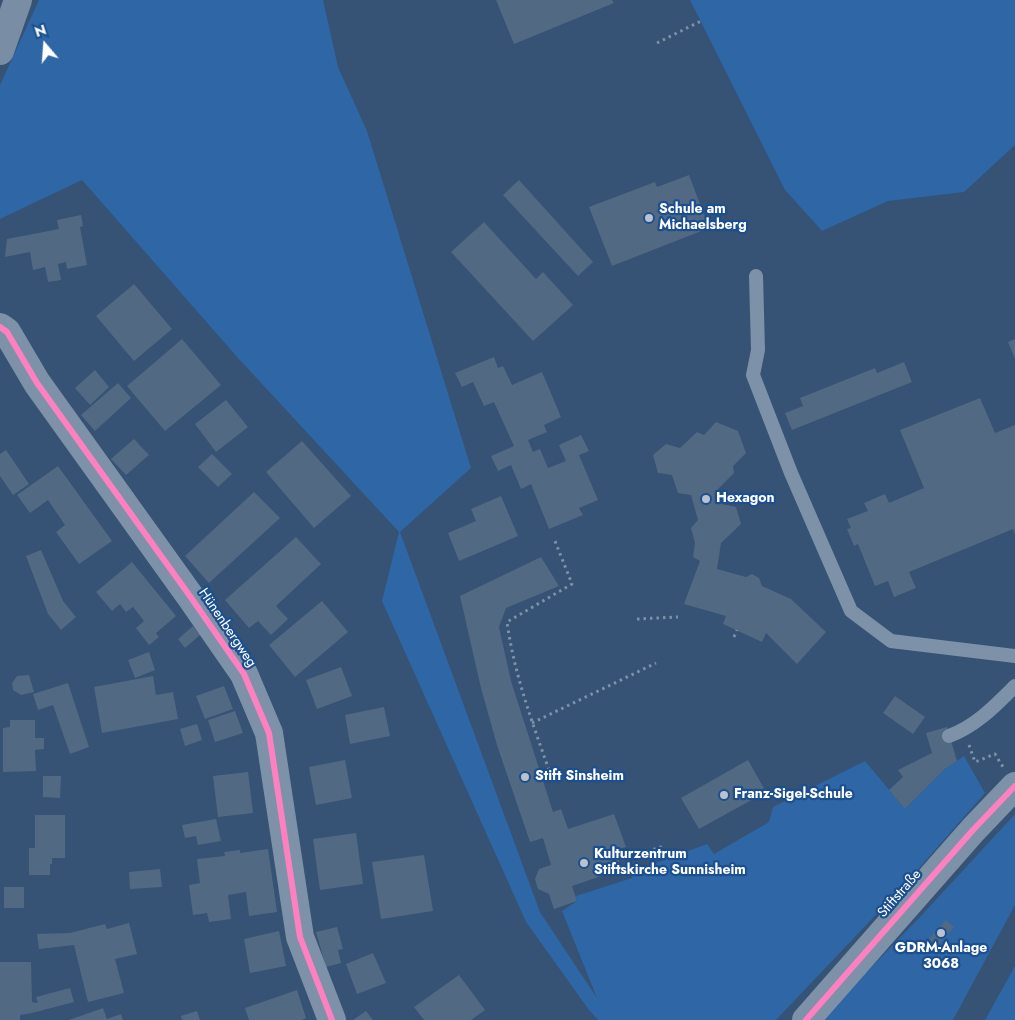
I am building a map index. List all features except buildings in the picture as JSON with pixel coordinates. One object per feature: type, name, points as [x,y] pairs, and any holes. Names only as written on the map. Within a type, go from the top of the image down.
[{"type":"main road","points":[[0,51],[18,0]]},
{"type":"street","name":"Hünenbergweg","points":[[0,327],[7,332],[37,384],[244,674],[268,733],[300,937],[332,1020]]},
{"type":"street","name":"Stiftstraße","points":[[806,1020],[973,830],[1015,786]]},
{"type":"lane","points":[[756,276],[758,350],[753,375],[792,474],[851,611],[891,642],[1015,656]]},
{"type":"lane","points":[[949,736],[964,730],[991,710],[1015,686]]},
{"type":"path","points":[[657,43],[701,21]]},
{"type":"path","points":[[549,770],[532,723],[511,654],[507,622],[572,584],[555,541]]},
{"type":"path","points":[[637,619],[678,617]]},
{"type":"path","points":[[734,637],[737,630]]},
{"type":"path","points":[[532,723],[656,663]]},
{"type":"path","points":[[968,743],[975,762],[992,755]]},
{"type":"path","points":[[616,861],[664,846]]},
{"type":"shaded area","points":[[39,0],[323,0],[338,67],[367,131],[471,468],[400,532],[540,912],[597,998],[562,911],[577,901],[576,896],[632,878],[631,872],[707,844],[714,854],[769,822],[773,807],[865,761],[905,809],[945,769],[964,756],[985,793],[907,882],[776,1020],[598,1020],[526,922],[382,601],[399,532],[238,358],[82,180],[0,219],[0,85]]},
{"type":"shaded area","points":[[690,0],[1015,0],[1015,145],[964,192],[888,201],[822,231],[785,190]]},
{"type":"shaded area","points":[[1015,814],[1015,905],[953,1020],[820,1020],[920,917]]},
{"type":"shaded area","points":[[1015,966],[1015,1020],[985,1020]]},
{"type":"cycle path","points":[[0,327],[7,332],[37,383],[244,674],[269,733],[300,937],[332,1020]]},
{"type":"cycle path","points":[[806,1020],[973,830],[1015,786]]},
{"type":"place","name":"Schule am Michaelsberg","points":[[649,218]]},
{"type":"place","name":"Hexagon","points":[[706,499]]},
{"type":"place","name":"Stift Sinsheim","points":[[525,777]]},
{"type":"place","name":"Franz-Sigel-Schule","points":[[724,795]]},
{"type":"place","name":"Kulturzentrum Stiftskirche Sunnisheim","points":[[584,863]]},
{"type":"place","name":"GDRM-Anlage 3068","points":[[941,933]]}]
